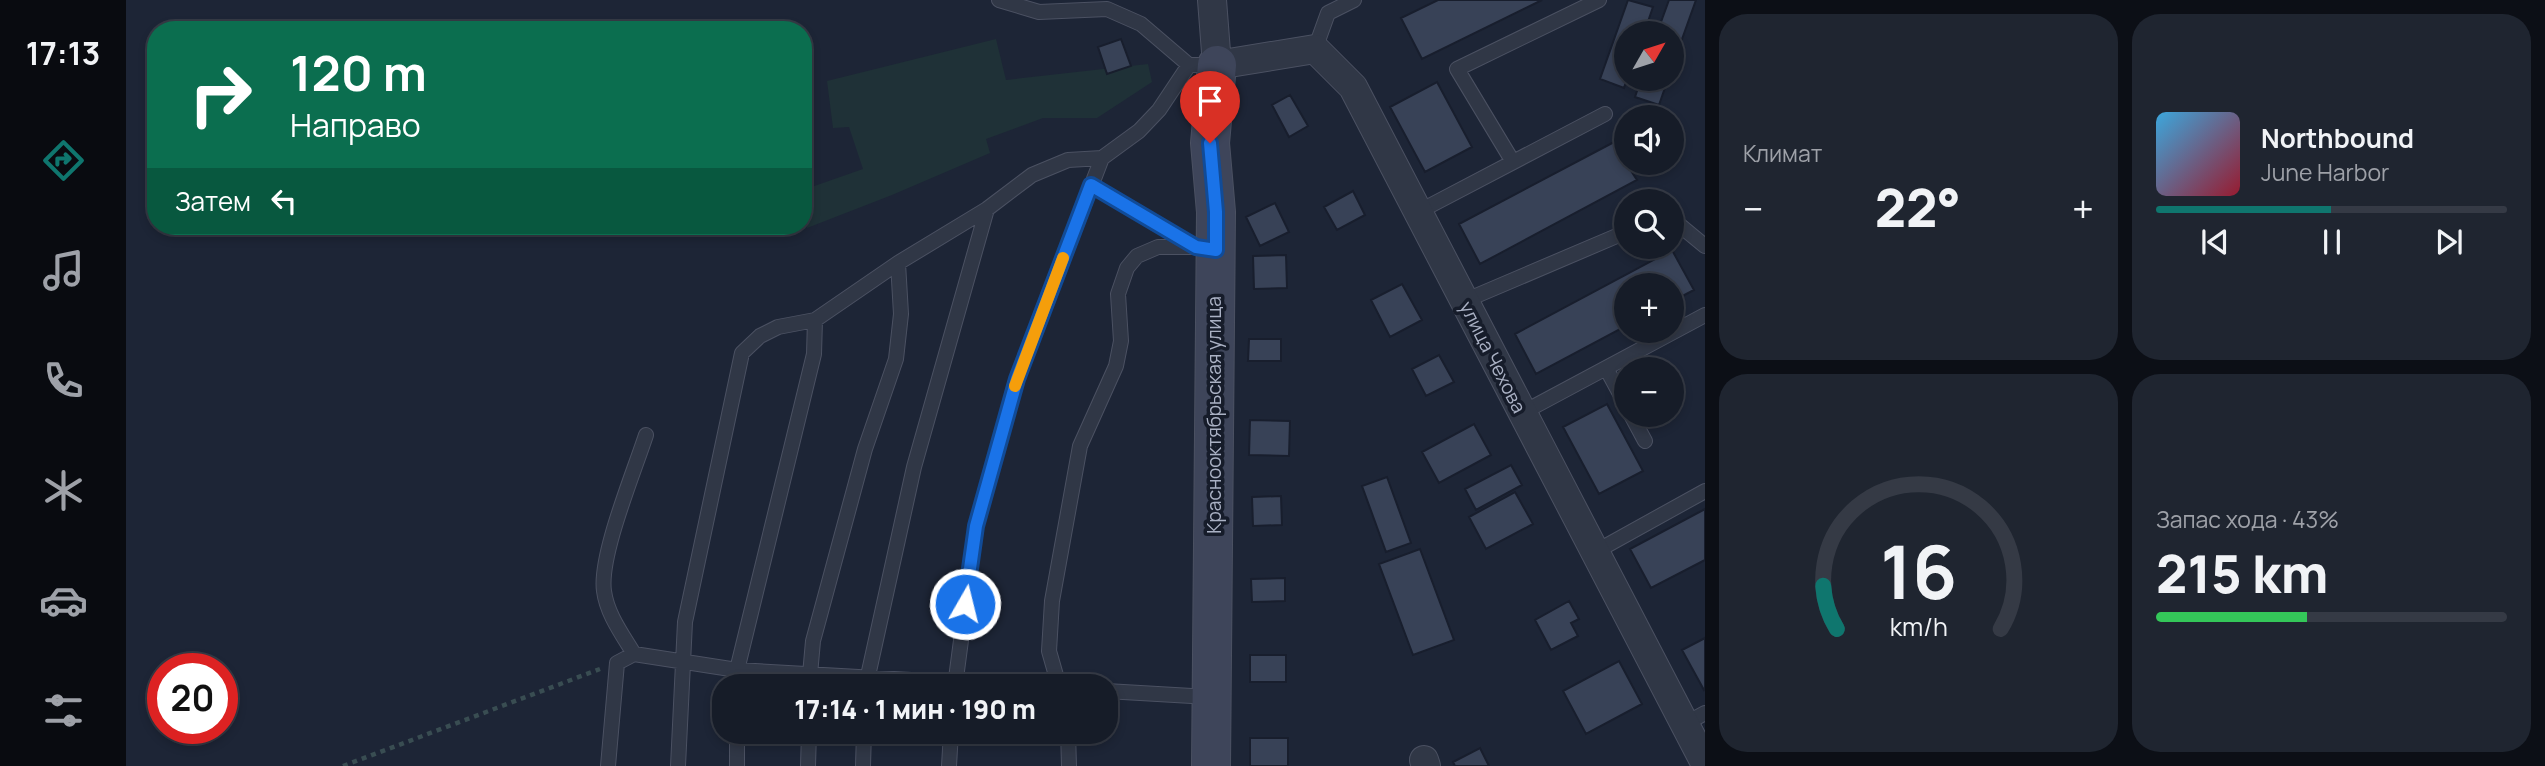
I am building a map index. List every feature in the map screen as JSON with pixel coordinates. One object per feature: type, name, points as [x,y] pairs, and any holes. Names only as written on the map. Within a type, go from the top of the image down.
[{"type":"street","points":[[1212,0],[1203,65],[1315,49]]},
{"type":"street","name":"улица Чехова","points":[[1315,49],[1353,87],[1595,552],[1695,718],[1705,763]]},
{"type":"street","name":"Краснооктябрьская улица","points":[[1203,65],[1216,212],[1206,248],[1211,766]]},
{"type":"lane","points":[[956,674],[976,526],[1017,379],[1091,185],[1102,158],[1139,131],[1203,65],[1141,24],[1107,9],[1039,12],[999,0]]},
{"type":"lane","points":[[1315,49],[1328,13],[1354,0]]},
{"type":"lane","points":[[1513,162],[1457,69],[1599,0]]},
{"type":"lane","points":[[1418,212],[1605,114]]},
{"type":"lane","points":[[678,766],[685,622],[742,353],[760,336],[778,327],[816,320],[898,263],[986,209],[1032,175],[1068,160],[1102,158]]},
{"type":"lane","points":[[1091,185],[1206,248]]},
{"type":"lane","points":[[868,674],[914,467],[986,209]]},
{"type":"lane","points":[[1684,229],[1705,246]]},
{"type":"lane","points":[[1464,300],[1614,237]]},
{"type":"lane","points":[[1056,674],[1049,651],[1052,601],[1080,446],[1116,366],[1121,341],[1118,294],[1127,268],[1137,256],[1158,247],[1206,248]]},
{"type":"lane","points":[[810,674],[813,641],[865,449],[896,359],[901,314],[898,263]]},
{"type":"lane","points":[[1522,414],[1705,315]]},
{"type":"lane","points":[[737,674],[814,354],[816,320]]},
{"type":"lane","points":[[1606,368],[1614,383]]},
{"type":"lane","points":[[1637,427],[1645,441]]},
{"type":"lane","points":[[634,654],[609,612],[603,590],[605,561],[646,435]]},
{"type":"lane","points":[[1595,552],[1705,491]]},
{"type":"lane","points":[[608,766],[617,663],[634,654],[766,674]]},
{"type":"lane","points":[[1118,692],[1212,697]]},
{"type":"lane","points":[[737,744],[737,766]]},
{"type":"lane","points":[[808,766],[809,744]]},
{"type":"lane","points":[[863,766],[864,744]]},
{"type":"lane","points":[[949,766],[950,744]]},
{"type":"lane","points":[[1068,744],[1069,766]]},
{"type":"path","points":[[343,766],[617,663]]},
{"type":"shaded area","points":[[996,39],[1006,80],[1148,64],[1152,82],[1097,118],[1043,118],[986,139],[990,153],[812,226],[812,187],[863,169],[849,127],[833,128],[827,81]]},
{"type":"building","points":[[1438,0],[1542,0],[1422,59],[1401,18]]},
{"type":"building","points":[[1628,0],[1653,7],[1648,21],[1621,21]]},
{"type":"building","points":[[1669,0],[1696,0],[1684,34],[1684,21],[1661,21]]},
{"type":"building","points":[[1121,39],[1131,66],[1107,74],[1098,47]]},
{"type":"building","points":[[1614,40],[1614,84],[1600,79]]},
{"type":"building","points":[[1437,82],[1472,147],[1425,172],[1390,107]]},
{"type":"building","points":[[1637,91],[1664,91],[1659,105],[1635,97]]},
{"type":"building","points":[[1290,95],[1308,126],[1289,137],[1272,105]]},
{"type":"building","points":[[1614,142],[1614,175],[1634,175],[1637,180],[1620,189],[1614,189],[1614,192],[1480,264],[1459,224]]},
{"type":"building","points":[[1353,191],[1365,215],[1337,230],[1324,207]]},
{"type":"building","points":[[1275,203],[1289,232],[1260,246],[1246,217]]},
{"type":"building","points":[[1286,255],[1287,288],[1254,289],[1253,256]]},
{"type":"building","points":[[1655,259],[1677,259],[1694,290],[1684,295],[1684,273],[1629,273]]},
{"type":"building","points":[[1614,281],[1614,332],[1536,374],[1515,334]]},
{"type":"building","points":[[1402,284],[1422,320],[1390,337],[1371,300]]},
{"type":"building","points":[[1249,339],[1281,339],[1281,361],[1248,361]]},
{"type":"building","points":[[1439,355],[1454,382],[1426,396],[1412,369]]},
{"type":"building","points":[[1607,404],[1614,417],[1614,427],[1619,427],[1643,471],[1599,494],[1563,427]]},
{"type":"building","points":[[1250,420],[1290,421],[1289,456],[1249,455]]},
{"type":"building","points":[[1474,424],[1491,455],[1439,483],[1422,452]]},
{"type":"building","points":[[1511,465],[1522,485],[1476,510],[1465,489]]},
{"type":"building","points":[[1387,477],[1411,543],[1386,552],[1362,486]]},
{"type":"building","points":[[1515,492],[1533,524],[1486,549],[1469,517]]},
{"type":"building","points":[[1281,496],[1282,525],[1253,526],[1252,497]]},
{"type":"building","points":[[1705,509],[1705,560],[1651,588],[1630,549]]},
{"type":"building","points":[[1420,549],[1454,640],[1413,655],[1379,564]]},
{"type":"building","points":[[1285,578],[1285,601],[1252,602],[1251,579]]},
{"type":"building","points":[[1569,601],[1579,619],[1571,623],[1578,636],[1551,650],[1535,620]]},
{"type":"building","points":[[1705,638],[1705,689],[1704,690],[1682,650]]},
{"type":"building","points":[[1250,655],[1286,655],[1286,682],[1250,682]]},
{"type":"building","points":[[1619,661],[1642,704],[1586,734],[1563,691]]},
{"type":"building","points":[[1250,738],[1288,738],[1288,766],[1250,766]]},
{"type":"building","points":[[1480,748],[1489,766],[1455,766],[1453,762]]},
{"type":"slow traffic","points":[[1015,386],[1063,258]]},
{"type":"route","points":[[965,604],[976,526],[1017,379],[1091,185],[1196,247],[1216,250],[1216,212],[1210,143]]}]
